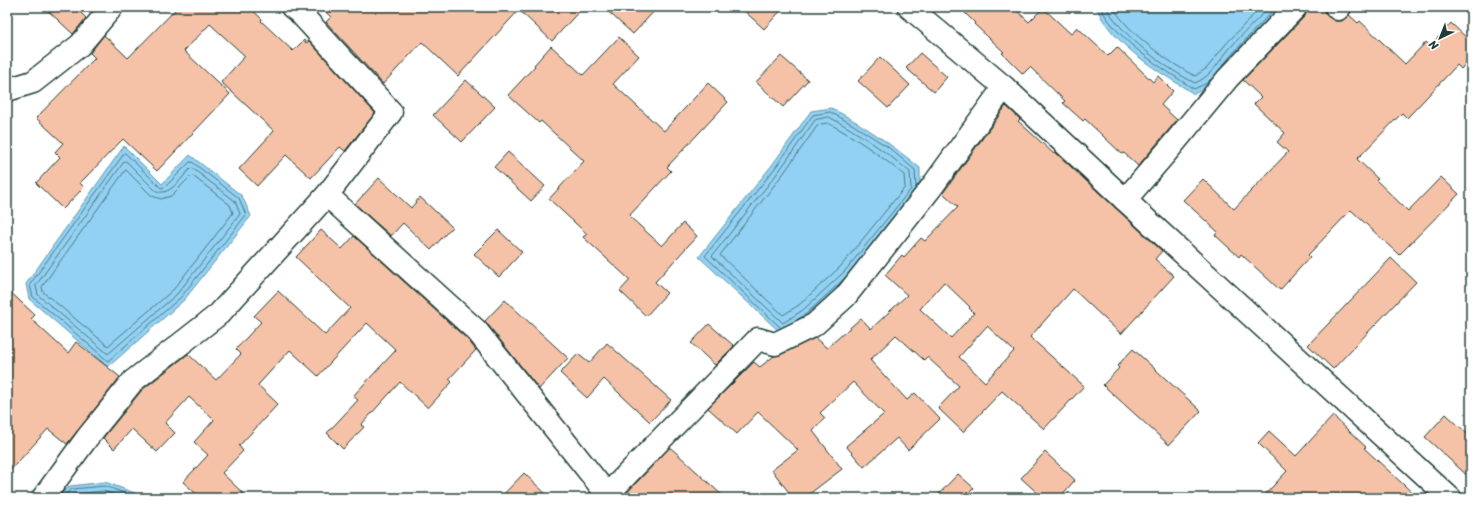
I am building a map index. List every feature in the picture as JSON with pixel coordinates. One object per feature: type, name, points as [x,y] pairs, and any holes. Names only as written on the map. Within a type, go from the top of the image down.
[{"type":"street","points":[[7,90],[33,82],[80,46],[112,7]]},
{"type":"street","points":[[43,498],[87,438],[133,381],[219,314],[327,195],[392,112],[300,12],[292,7]]},
{"type":"street","points":[[909,7],[1004,86],[1125,200],[1450,498]]},
{"type":"street","points":[[1125,200],[1228,78],[1296,7]]},
{"type":"street","points":[[1336,7],[1338,9],[1340,7]]},
{"type":"street","points":[[327,195],[477,331],[609,496],[758,339],[775,344],[814,325],[845,297],[931,188],[1004,86]]},
{"type":"water","points":[[1096,7],[1281,7],[1209,86],[1194,94],[1146,63],[1135,54],[1114,34],[1102,19]]},
{"type":"water","points":[[831,108],[877,135],[920,168],[920,193],[852,277],[808,317],[783,335],[699,257],[772,165],[811,111]]},
{"type":"water","points":[[124,146],[162,184],[190,155],[242,196],[251,216],[184,300],[108,367],[29,299],[26,284]]},
{"type":"water","points":[[105,482],[148,498],[55,498],[70,486]]},
{"type":"building","points":[[44,7],[75,7],[86,18],[73,34]]},
{"type":"building","points":[[178,7],[249,7],[262,19],[261,21],[293,51],[304,40],[306,43],[309,41],[375,113],[345,151],[340,147],[311,178],[286,155],[257,186],[239,169],[274,131],[221,82],[245,56],[210,24],[184,51],[230,94],[157,171],[123,139],[80,183],[84,187],[63,209],[36,183],[60,157],[55,152],[63,143],[36,118],[95,58],[90,53],[104,35],[128,58]]},
{"type":"building","points":[[320,7],[583,7],[552,41],[519,10],[458,76],[422,42],[383,84],[326,22],[331,17]]},
{"type":"building","points":[[603,7],[658,7],[633,34]]},
{"type":"building","points":[[740,7],[784,7],[764,29]]},
{"type":"building","points":[[959,7],[1013,7],[1029,22],[1043,8],[1071,34],[1077,27],[1108,56],[1117,47],[1153,82],[1158,76],[1173,91],[1161,105],[1177,120],[1138,166],[1124,153],[1122,154],[1085,119],[1083,121],[1063,103],[1065,101],[1030,67],[1023,74],[1002,53],[1004,52],[974,24],[975,23]]},
{"type":"building","points":[[1308,7],[1324,7],[1324,11],[1327,16],[1335,21],[1342,21],[1349,15],[1358,23],[1360,21],[1405,64],[1426,42],[1430,46],[1451,23],[1471,42],[1471,58],[1461,69],[1457,65],[1407,118],[1402,113],[1357,159],[1408,211],[1441,177],[1459,194],[1399,255],[1351,210],[1308,255],[1310,257],[1280,290],[1241,254],[1239,257],[1215,235],[1218,232],[1183,200],[1203,179],[1234,209],[1288,152],[1277,142],[1285,133],[1254,104],[1261,97],[1243,80],[1305,16]]},
{"type":"building","points":[[619,37],[639,56],[613,84],[664,131],[708,83],[728,102],[667,167],[671,171],[629,216],[662,246],[683,223],[697,236],[655,282],[667,293],[646,316],[620,291],[630,280],[583,237],[587,234],[549,199],[584,161],[541,121],[539,123],[508,95],[551,46],[583,75]]},
{"type":"building","points":[[920,53],[947,77],[934,92],[906,68]]},
{"type":"building","points":[[781,56],[808,80],[783,107],[756,82]]},
{"type":"building","points":[[880,57],[910,85],[888,108],[858,81]]},
{"type":"building","points":[[466,80],[495,107],[462,142],[433,115]]},
{"type":"building","points":[[1006,106],[1020,119],[1018,121],[1054,154],[1055,152],[1162,251],[1155,259],[1174,276],[1121,334],[1073,289],[1030,337],[1084,386],[1044,429],[1002,391],[963,432],[938,408],[959,386],[927,357],[924,360],[896,335],[870,360],[907,400],[915,393],[940,419],[908,450],[897,438],[864,467],[846,446],[884,414],[853,382],[820,413],[825,418],[813,431],[842,469],[804,498],[793,498],[772,470],[798,450],[758,412],[737,434],[708,408],[754,362],[760,367],[774,356],[780,355],[815,338],[827,348],[861,318],[871,329],[907,295],[885,275],[902,255],[904,257],[921,238],[925,241],[958,207],[943,193]],"holes":[[[944,282],[970,307],[969,308],[974,313],[951,338],[920,309]],[[987,326],[1014,351],[985,382],[959,357]]]},
{"type":"building","points":[[508,152],[545,186],[531,201],[494,167]]},
{"type":"building","points":[[379,178],[411,208],[420,197],[452,227],[431,250],[403,223],[391,236],[355,204]]},
{"type":"building","points":[[321,230],[342,249],[354,236],[468,340],[476,350],[449,379],[452,382],[428,408],[400,382],[361,425],[364,427],[343,449],[327,433],[358,400],[353,396],[396,350],[367,323],[318,376],[290,350],[258,385],[278,404],[239,446],[243,451],[222,473],[248,498],[201,498],[183,482],[208,455],[194,442],[214,420],[189,397],[165,423],[175,433],[157,452],[132,429],[114,449],[103,438],[142,390],[188,354],[216,380],[241,354],[236,349],[261,322],[254,316],[278,291],[325,335],[350,308],[296,257]]},
{"type":"building","points":[[498,230],[522,252],[499,277],[474,254]]},
{"type":"building","points":[[1391,258],[1416,282],[1333,369],[1308,345]]},
{"type":"building","points":[[7,289],[35,315],[31,319],[68,353],[76,342],[120,377],[67,444],[48,429],[7,474]]},
{"type":"building","points":[[505,300],[568,358],[539,389],[485,321]]},
{"type":"building","points":[[709,324],[734,346],[715,365],[691,343]]},
{"type":"building","points":[[607,343],[671,400],[650,422],[604,379],[587,398],[560,373],[578,354],[589,363]]},
{"type":"building","points":[[1133,349],[1201,411],[1169,445],[1103,385],[1119,368],[1117,366]]},
{"type":"building","points":[[1446,414],[1471,437],[1471,479],[1425,437]]},
{"type":"building","points":[[1333,416],[1366,447],[1364,448],[1418,498],[1262,498],[1287,471],[1258,443],[1269,431],[1296,456]]},
{"type":"building","points":[[670,447],[725,498],[622,498]]},
{"type":"building","points":[[1045,452],[1075,480],[1059,498],[1043,498],[1021,478]]},
{"type":"building","points":[[524,473],[550,498],[500,498]]},
{"type":"building","points":[[958,474],[974,488],[964,498],[935,498]]}]
